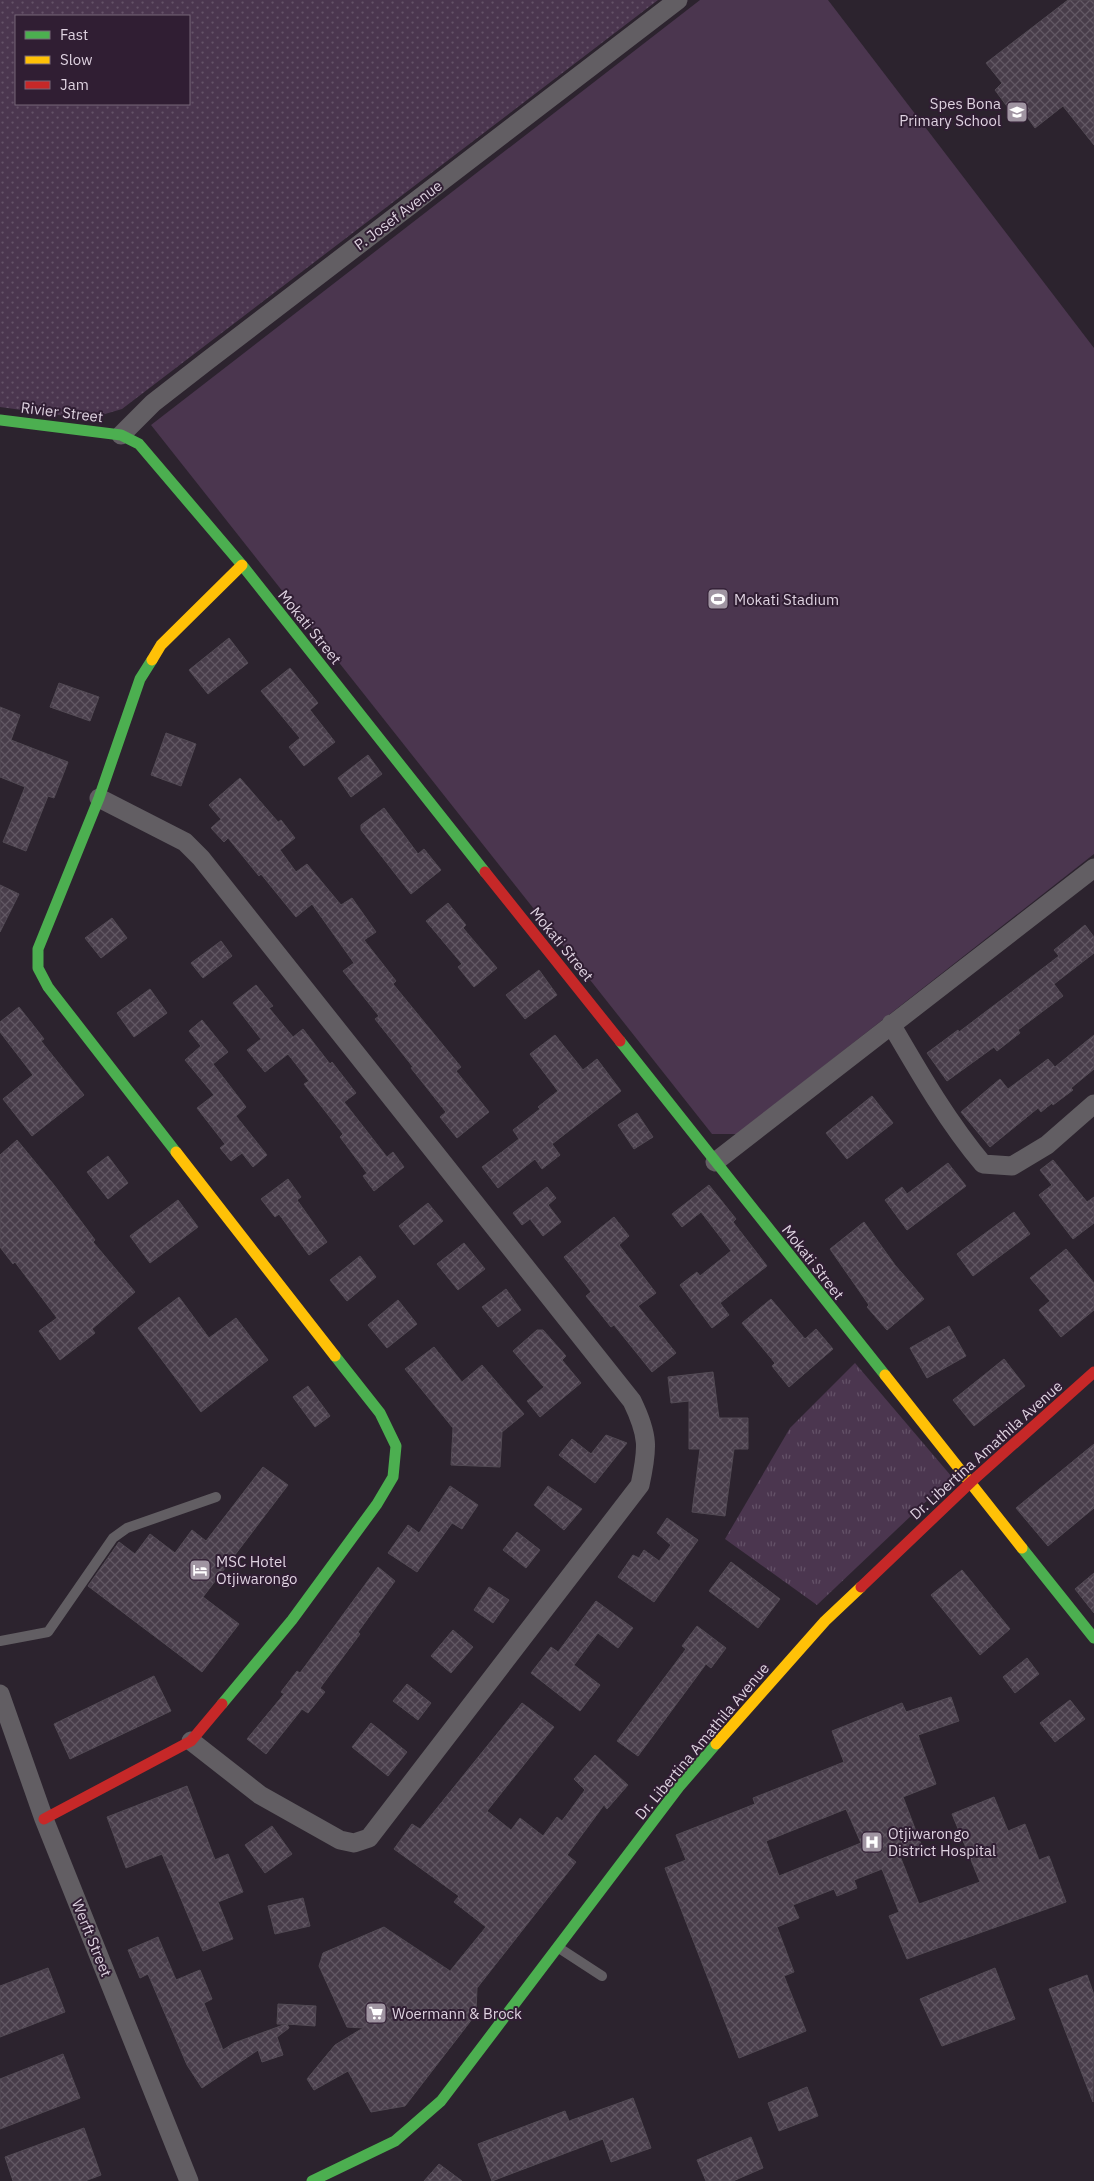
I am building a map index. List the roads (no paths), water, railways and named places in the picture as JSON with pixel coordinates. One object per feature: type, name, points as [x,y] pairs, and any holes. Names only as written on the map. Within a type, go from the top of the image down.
[{"type":"street","name":"P. Josef Avenue","points":[[121,435],[153,403],[678,0]]},
{"type":"street","name":"Rivier Street","points":[[0,420],[121,435]]},
{"type":"street","name":"Mokati Street","points":[[121,435],[139,444],[242,565],[1094,1638]]},
{"type":"street","points":[[44,1819],[191,1741],[292,1620],[377,1504],[393,1477],[396,1446],[380,1413],[48,987],[38,968],[38,949],[99,798],[140,679],[161,645],[242,565]]},
{"type":"street","points":[[99,798],[185,842],[201,858],[632,1401],[644,1426],[647,1456],[640,1485],[369,1838],[354,1843],[340,1840],[260,1795],[191,1741]]},
{"type":"street","points":[[715,1162],[1094,868]]},
{"type":"street","points":[[891,1024],[925,1083],[983,1164],[1012,1166],[1048,1145],[1094,1104]]},
{"type":"street","name":"Dr. Libertina Amathila Avenue","points":[[312,2181],[395,2141],[441,2101],[679,1787],[745,1709],[825,1621],[971,1482],[1094,1372]]},
{"type":"street","name":"Werft Street","points":[[0,1694],[44,1819],[189,2181]]},
{"type":"lane","points":[[0,1641],[48,1632],[113,1538],[127,1528],[216,1497]]},
{"type":"lane","points":[[558,1948],[602,1976]]},
{"type":"place","name":"Spes Bona Primary School","points":[[1017,112]]},
{"type":"place","name":"Mokati Stadium","points":[[718,599]]},
{"type":"place","name":"MSC Hotel Otjiwarongo","points":[[200,1570]]},
{"type":"place","name":"Otjiwarongo District Hospital","points":[[872,1842]]},
{"type":"place","name":"Woermann & Brock","points":[[376,2013]]}]
